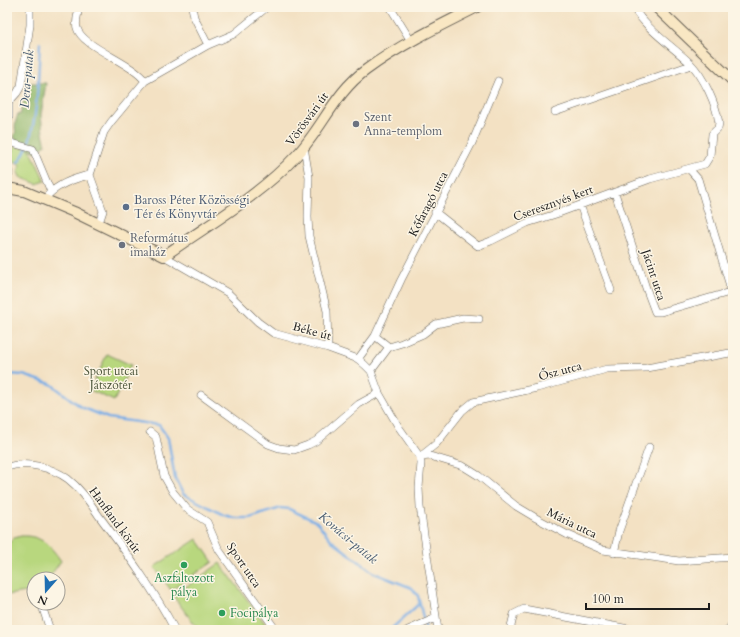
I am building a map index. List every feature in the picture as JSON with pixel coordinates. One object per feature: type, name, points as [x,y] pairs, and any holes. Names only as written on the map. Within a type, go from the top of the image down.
[{"type":"main road","name":"Vörösvári út","points":[[164,256],[250,197],[296,157],[347,88],[365,70],[411,42],[477,7]]},
{"type":"main road","points":[[656,7],[733,81]]},
{"type":"main road","name":"Béke út","points":[[7,188],[50,193],[98,223],[164,256]]},
{"type":"street","points":[[30,7],[30,25],[21,86],[8,103],[9,122],[7,136],[12,143],[27,147],[35,153],[50,193],[78,177],[90,175]]},
{"type":"street","points":[[79,7],[77,22],[80,34],[96,47],[140,74],[145,81]]},
{"type":"street","points":[[192,7],[194,17],[208,45]]},
{"type":"street","points":[[98,223],[103,212],[90,175],[104,132],[145,81],[208,45],[234,34],[267,7]]},
{"type":"street","points":[[390,7],[411,42]]},
{"type":"street","points":[[555,112],[691,65],[659,37],[633,7]]},
{"type":"street","name":"Cseresznyés kert","points":[[435,212],[478,246],[492,241],[526,223],[615,193],[650,179],[698,167],[708,160],[712,134],[718,128],[719,123],[709,93],[691,65]]},
{"type":"street","name":"Kőfaragó utca","points":[[358,359],[375,336],[435,212],[472,143],[498,81]]},
{"type":"street","points":[[304,147],[308,177],[309,236],[327,311],[328,348]]},
{"type":"street","points":[[7,164],[8,174]]},
{"type":"street","name":"Jácint utca","points":[[615,193],[655,312],[661,312],[730,292],[730,283],[698,179],[689,169]]},
{"type":"street","points":[[580,205],[611,290]]},
{"type":"street","name":"Béke út","points":[[164,256],[228,293],[263,327],[286,338],[328,348],[358,359],[371,371],[380,393],[398,426],[420,457]]},
{"type":"street","points":[[371,371],[389,347],[419,336],[436,324],[463,318],[479,319]]},
{"type":"street","points":[[375,336],[389,347]]},
{"type":"street","name":"Ősz utca","points":[[420,457],[436,444],[462,411],[473,402],[537,388],[607,370],[646,368],[730,353]]},
{"type":"street","points":[[201,395],[268,444],[279,448],[297,450],[316,441],[359,404],[380,393]]},
{"type":"street","name":"Sport utca","points":[[150,432],[156,437],[164,476],[173,492],[187,509],[207,522],[219,550],[276,630]]},
{"type":"street","points":[[614,553],[619,531],[649,447]]},
{"type":"street","name":"Mária utca","points":[[420,457],[430,456],[463,466],[479,476],[516,506],[536,518],[566,534],[614,553],[679,561],[733,557]]},
{"type":"street","points":[[420,457],[421,462],[418,488],[433,619],[438,630]]},
{"type":"street","name":"Hanfland körút","points":[[7,467],[24,464],[38,466],[67,478],[78,488],[110,528],[163,608],[175,630]]},
{"type":"street","points":[[511,627],[514,614],[518,611],[531,610],[634,630]]},
{"type":"street","points":[[44,611],[50,630]]},
{"type":"street","points":[[408,630],[433,619]]},
{"type":"street","points":[[728,630],[733,623]]},
{"type":"green space","points":[[29,83],[46,83],[41,115],[46,145],[36,152],[16,142],[14,134],[16,133],[15,125],[18,114],[20,115]]},
{"type":"green space","points":[[15,146],[30,149],[45,181],[37,184],[20,177],[18,172],[21,165],[14,161],[9,163],[7,155],[12,152]]},
{"type":"green space","name":"Sport utcai Játszótér","points":[[107,354],[131,365],[114,401],[90,390]]},
{"type":"green space","points":[[28,536],[40,539],[53,550],[61,561],[54,571],[26,571],[26,592],[7,595],[7,545],[14,538]]},
{"type":"green space","name":"Aszfaltozott pálya","points":[[197,539],[213,562],[171,590],[154,567]]},
{"type":"green space","name":"Focipálya","points":[[220,563],[270,630],[199,630],[173,596]]},
{"type":"waterway","name":"Dera-patak","points":[[18,162],[25,152],[34,122],[38,88],[40,43]]},
{"type":"waterway","name":"Kovácsi-patak","points":[[7,374],[23,375],[51,384],[81,407],[108,418],[159,425],[168,438],[175,478],[183,494],[224,515],[235,518],[250,518],[281,508],[289,509],[317,522],[332,541],[374,573],[412,588],[418,596],[426,630]]},
{"type":"waterway","points":[[390,630],[420,603]]},
{"type":"place","name":"Szent Anna-templom","points":[[356,124]]},
{"type":"place","name":"Baross Péter Közösségi Tér és Könyvtár","points":[[126,207]]},
{"type":"place","name":"Református imaház","points":[[122,245]]},
{"type":"place","name":"Aszfaltozott pálya","points":[[184,565]]},
{"type":"place","name":"Focipálya","points":[[222,613]]}]
